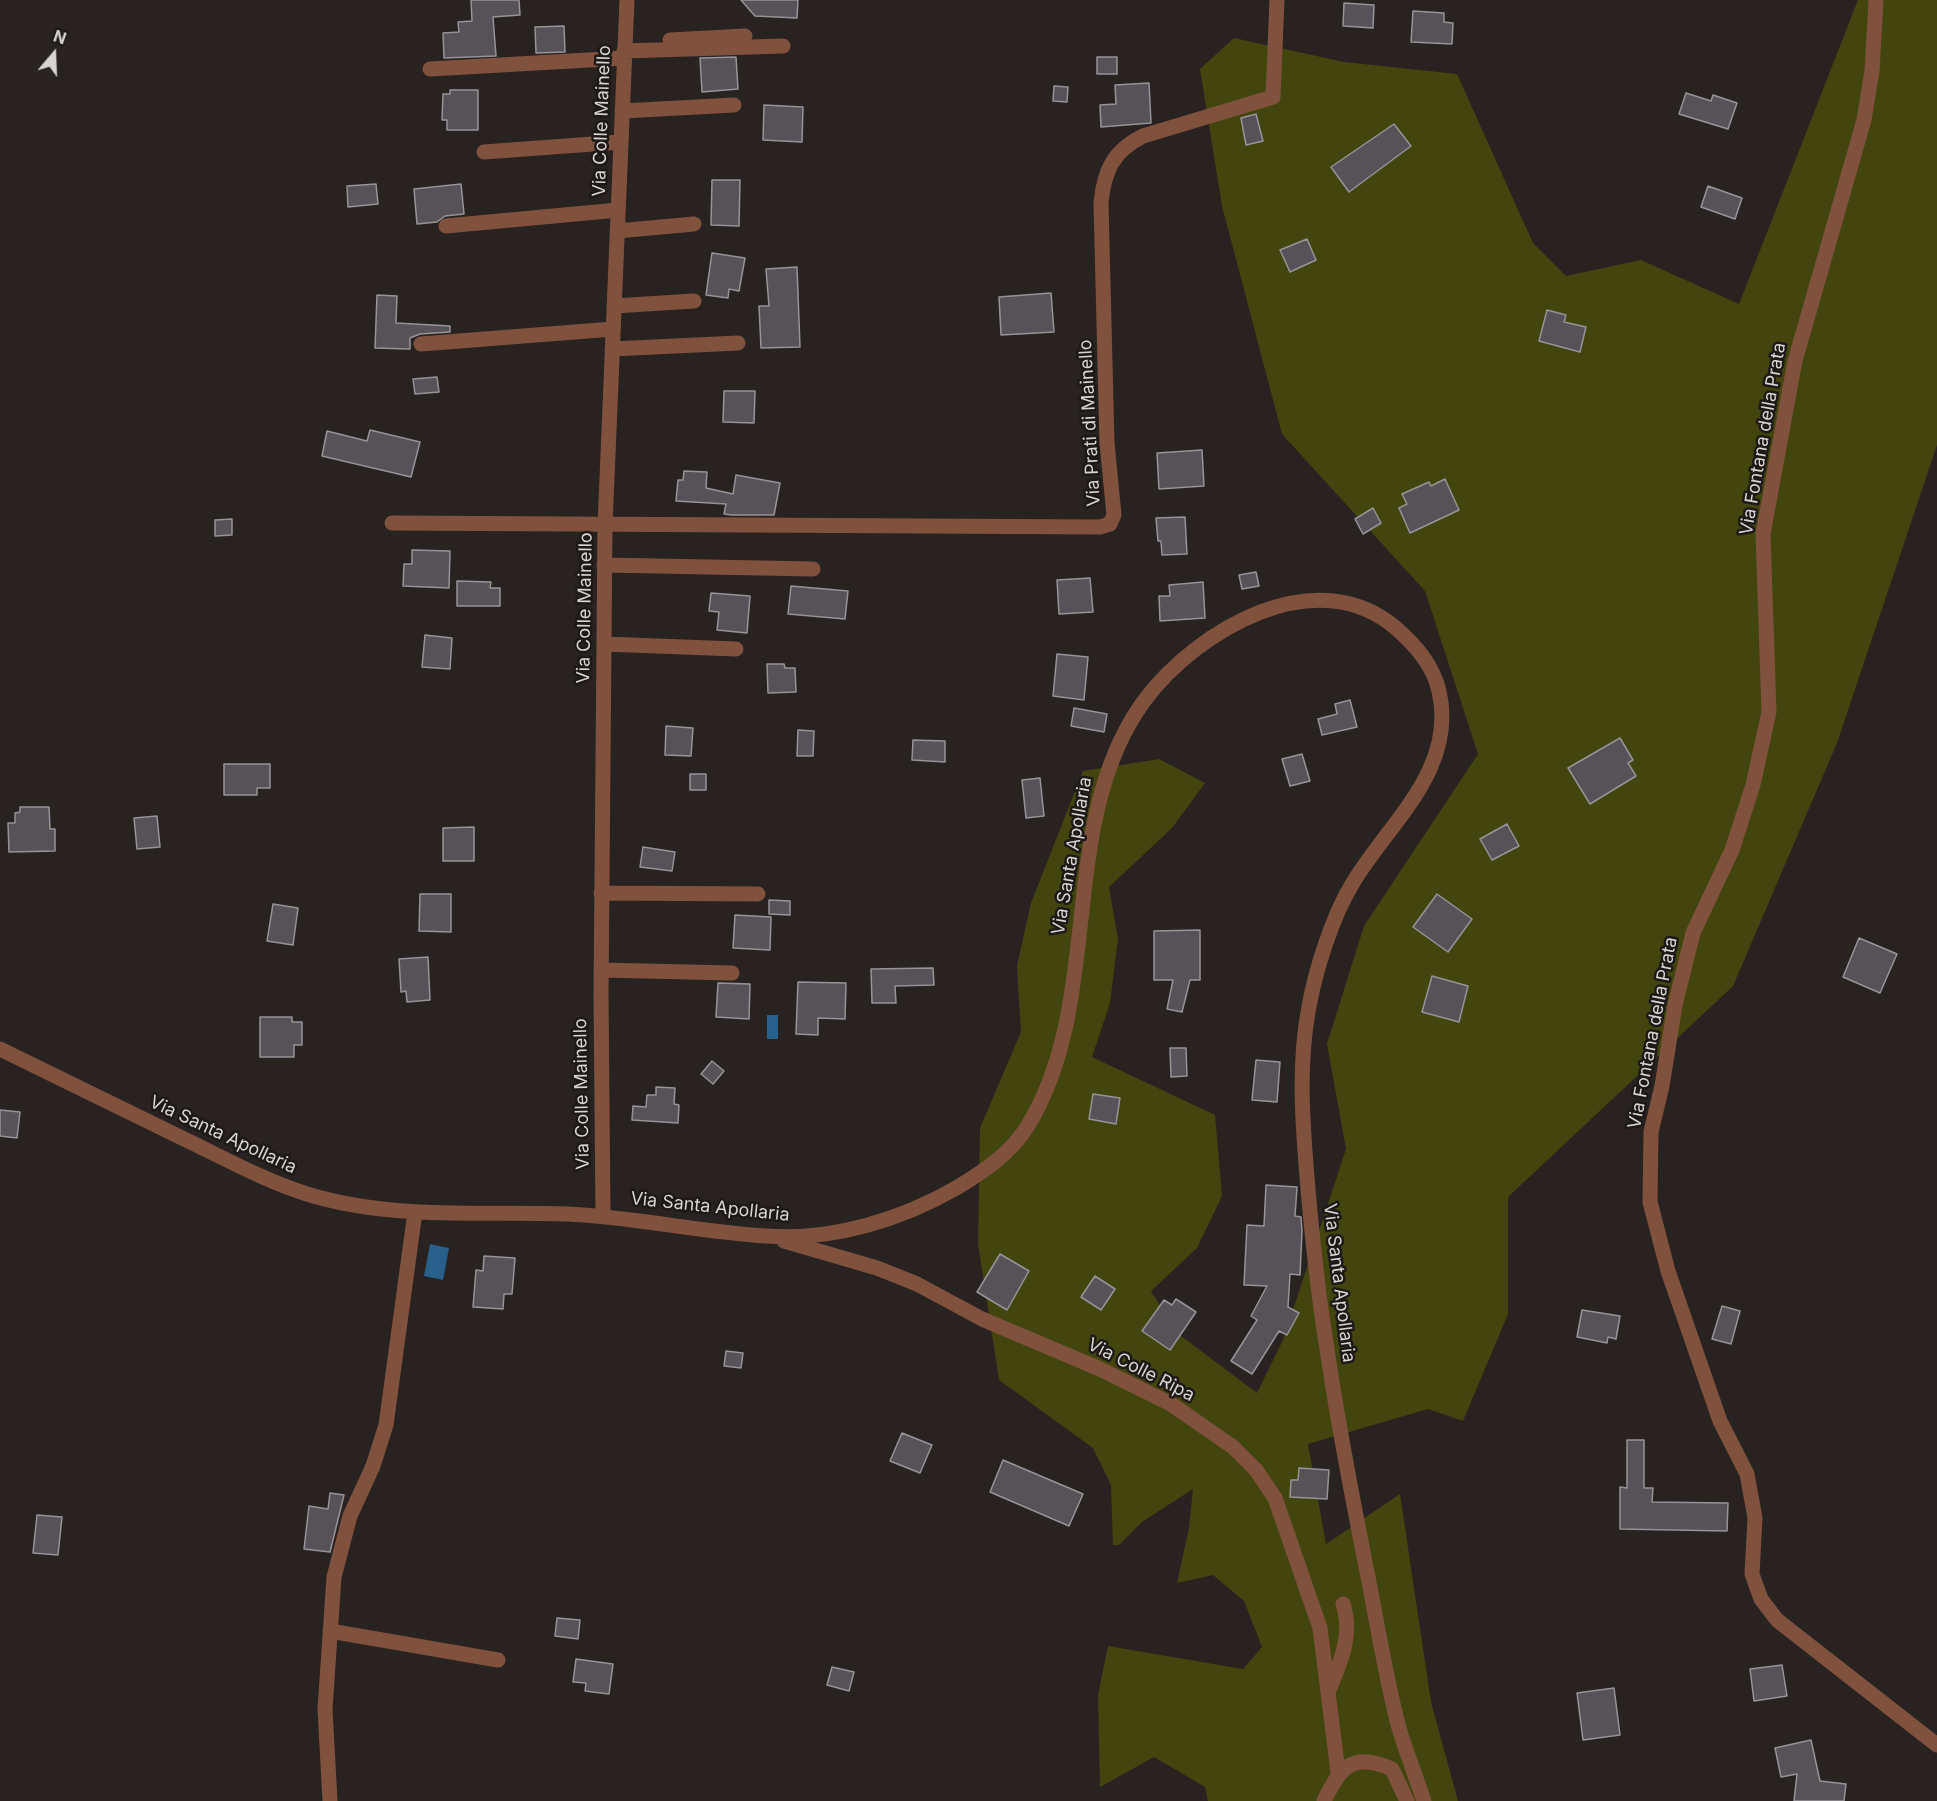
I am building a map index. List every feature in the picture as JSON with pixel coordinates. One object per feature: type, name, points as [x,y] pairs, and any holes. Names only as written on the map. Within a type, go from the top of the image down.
[{"type":"street","name":"Via Colle Mainello","points":[[603,1216],[601,893],[604,565],[627,0]]},
{"type":"street","name":"Via Prati di Mainello","points":[[605,526],[1100,527],[1110,524],[1114,515],[1107,443],[1101,203],[1103,179],[1114,158],[1131,142],[1143,136],[1273,97],[1277,0]]},
{"type":"street","name":"Via Fontana della Prata","points":[[1876,0],[1872,71],[1864,120],[1795,361],[1763,534],[1763,593],[1769,672],[1769,712],[1753,785],[1732,850],[1693,933],[1675,1005],[1662,1086],[1651,1132],[1650,1202],[1668,1271],[1720,1421],[1749,1480],[1755,1518],[1752,1574],[1761,1599],[1777,1620],[1937,1745]]},
{"type":"street","points":[[430,69],[624,51],[745,36]]},
{"type":"street","points":[[624,51],[783,46]]},
{"type":"street","points":[[622,111],[734,105]]},
{"type":"street","points":[[484,152],[620,142]]},
{"type":"street","points":[[446,226],[618,210]]},
{"type":"street","points":[[617,231],[694,224]]},
{"type":"street","points":[[614,306],[694,301]]},
{"type":"street","points":[[421,344],[612,329]]},
{"type":"street","points":[[612,349],[738,343]]},
{"type":"street","points":[[392,524],[605,526]]},
{"type":"street","points":[[604,565],[813,569]]},
{"type":"street","name":"Via Santa Apollaria","points":[[0,1049],[277,1184],[335,1202],[415,1212],[603,1216],[770,1237],[814,1236],[841,1231],[915,1209],[984,1170],[1009,1150],[1022,1136],[1047,1090],[1058,1058],[1107,769],[1124,732],[1167,673],[1230,626],[1264,610],[1297,602],[1332,600],[1356,605],[1379,615],[1395,627],[1431,667],[1438,686],[1441,728],[1429,776],[1348,890],[1324,953],[1310,999],[1301,1053],[1302,1106],[1314,1264],[1341,1441],[1398,1724],[1424,1801]]},
{"type":"street","points":[[604,644],[736,650]]},
{"type":"street","points":[[601,893],[758,894]]},
{"type":"street","points":[[601,970],[732,973]]},
{"type":"street","points":[[330,1801],[325,1709],[334,1577],[343,1539],[358,1495],[381,1447],[386,1425],[415,1212]]},
{"type":"street","name":"Via Colle Ripa","points":[[770,1237],[877,1268],[917,1284],[982,1319],[1100,1369],[1171,1404],[1233,1447],[1256,1470],[1275,1498],[1320,1629],[1338,1772]]},
{"type":"street","points":[[1328,1693],[1344,1655],[1348,1620],[1343,1604]]},
{"type":"street","points":[[330,1631],[498,1660]]},
{"type":"street","points":[[1324,1801],[1338,1772],[1361,1761],[1374,1761],[1392,1769],[1407,1801]]},
{"type":"shaded area","points":[[1858,0],[1937,0],[1937,445],[1837,743],[1733,986],[1508,1197],[1508,1314],[1463,1421],[1428,1409],[1308,1444],[1326,1544],[1400,1494],[1431,1702],[1458,1801],[1208,1801],[1205,1787],[1154,1757],[1100,1787],[1098,1695],[1108,1646],[1243,1669],[1262,1647],[1244,1601],[1213,1575],[1177,1583],[1189,1528],[1193,1489],[1142,1522],[1119,1545],[1113,1545],[1111,1485],[1093,1448],[999,1380],[978,1244],[980,1128],[1021,1032],[1017,966],[1031,903],[1083,771],[1159,759],[1205,783],[1172,828],[1109,887],[1118,939],[1110,1003],[1092,1057],[1215,1115],[1222,1196],[1197,1248],[1151,1291],[1177,1333],[1257,1393],[1283,1340],[1346,1149],[1327,1044],[1364,926],[1478,754],[1425,591],[1282,434],[1222,206],[1200,69],[1234,38],[1344,62],[1457,74],[1533,243],[1566,276],[1641,260],[1739,304]]},
{"type":"water","points":[[767,1015],[778,1015],[778,1039],[767,1039]]},
{"type":"water","points":[[430,1244],[449,1248],[443,1280],[424,1276]]},
{"type":"building","points":[[471,0],[519,0],[520,15],[493,17],[496,56],[444,58],[443,33],[459,32],[458,22],[472,21]]},
{"type":"building","points":[[741,0],[798,0],[797,18],[755,16]]},
{"type":"building","points":[[1344,3],[1374,5],[1373,28],[1343,26]]},
{"type":"building","points":[[1413,11],[1444,13],[1444,22],[1453,23],[1452,44],[1411,42]]},
{"type":"building","points":[[564,26],[565,52],[536,53],[535,27]]},
{"type":"building","points":[[736,57],[738,89],[702,92],[700,58]]},
{"type":"building","points":[[1097,57],[1117,57],[1117,74],[1097,74]]},
{"type":"building","points":[[1149,83],[1151,123],[1101,127],[1100,105],[1116,104],[1115,85]]},
{"type":"building","points":[[1054,86],[1068,87],[1067,102],[1053,101]]},
{"type":"building","points":[[450,90],[478,90],[478,130],[447,130],[447,120],[442,120],[443,94],[450,94]]},
{"type":"building","points":[[1686,93],[1711,101],[1713,95],[1737,103],[1728,129],[1679,114]]},
{"type":"building","points":[[764,105],[803,107],[802,142],[763,140]]},
{"type":"building","points":[[1256,114],[1263,141],[1246,145],[1241,118]]},
{"type":"building","points":[[1394,124],[1411,146],[1349,192],[1331,167]]},
{"type":"building","points":[[712,180],[740,180],[739,226],[711,225]]},
{"type":"building","points":[[376,184],[378,204],[348,207],[347,186]]},
{"type":"building","points":[[461,184],[464,214],[445,216],[437,222],[417,224],[414,189]]},
{"type":"building","points":[[1708,186],[1742,198],[1735,219],[1701,207]]},
{"type":"building","points":[[1307,239],[1316,260],[1290,272],[1280,250]]},
{"type":"building","points":[[712,253],[745,258],[739,291],[729,289],[728,298],[706,295]]},
{"type":"building","points":[[797,267],[800,347],[761,348],[759,306],[769,306],[766,269]]},
{"type":"building","points":[[1051,293],[1054,332],[1001,335],[999,297]]},
{"type":"building","points":[[377,295],[397,296],[396,323],[450,326],[450,332],[420,334],[410,338],[410,349],[375,348]]},
{"type":"building","points":[[1547,310],[1566,315],[1564,322],[1586,327],[1580,352],[1539,341]]},
{"type":"building","points":[[437,377],[439,392],[415,394],[413,379]]},
{"type":"building","points":[[724,391],[755,391],[754,423],[723,422]]},
{"type":"building","points":[[370,430],[420,442],[411,477],[322,456],[327,431],[367,441]]},
{"type":"building","points":[[1202,450],[1204,486],[1159,489],[1157,453]]},
{"type":"building","points":[[684,471],[707,472],[706,488],[733,494],[736,475],[780,483],[774,515],[724,514],[726,504],[676,501],[678,480],[683,480]]},
{"type":"building","points":[[1445,479],[1459,510],[1410,533],[1399,508],[1407,504],[1402,494],[1429,482],[1431,486]]},
{"type":"building","points":[[1373,508],[1381,523],[1363,534],[1355,519]]},
{"type":"building","points":[[1185,517],[1187,554],[1162,555],[1156,518]]},
{"type":"building","points":[[232,519],[232,535],[215,536],[215,520]]},
{"type":"building","points":[[412,550],[450,551],[449,588],[403,586],[404,564],[412,564]]},
{"type":"building","points":[[1256,572],[1259,586],[1242,589],[1239,575]]},
{"type":"building","points":[[1090,578],[1093,612],[1059,614],[1057,580]]},
{"type":"building","points":[[457,581],[491,582],[490,588],[500,588],[500,606],[457,606]]},
{"type":"building","points":[[1203,582],[1205,618],[1160,621],[1159,596],[1170,596],[1169,585]]},
{"type":"building","points":[[791,586],[848,591],[845,619],[788,614]]},
{"type":"building","points":[[711,593],[750,596],[747,633],[717,630],[719,612],[709,611]]},
{"type":"building","points":[[425,635],[452,638],[450,669],[422,667]]},
{"type":"building","points":[[1057,654],[1088,657],[1084,700],[1053,696]]},
{"type":"building","points":[[767,664],[784,664],[785,668],[795,668],[796,692],[768,693]]},
{"type":"building","points":[[1350,700],[1357,727],[1322,735],[1318,719],[1337,714],[1335,704]]},
{"type":"building","points":[[1074,708],[1107,714],[1104,732],[1071,726]]},
{"type":"building","points":[[666,726],[693,728],[691,756],[665,755]]},
{"type":"building","points":[[798,730],[814,731],[813,756],[797,756]]},
{"type":"building","points":[[1620,738],[1633,760],[1628,763],[1636,776],[1590,804],[1568,768]]},
{"type":"building","points":[[913,740],[945,741],[945,762],[912,760]]},
{"type":"building","points":[[1302,754],[1310,781],[1290,786],[1282,759]]},
{"type":"building","points":[[224,764],[270,764],[270,788],[257,788],[257,795],[224,795]]},
{"type":"building","points":[[690,774],[706,774],[706,790],[690,790]]},
{"type":"building","points":[[1040,778],[1044,816],[1026,818],[1022,780]]},
{"type":"building","points":[[20,807],[49,807],[50,829],[55,829],[55,851],[9,852],[8,823],[15,823],[15,813],[20,812]]},
{"type":"building","points":[[157,816],[160,847],[137,849],[134,818]]},
{"type":"building","points":[[1507,824],[1519,846],[1492,860],[1480,839]]},
{"type":"building","points":[[474,827],[474,861],[443,861],[443,828]]},
{"type":"building","points":[[643,847],[675,852],[672,871],[640,867]]},
{"type":"building","points":[[420,894],[451,894],[451,932],[419,931]]},
{"type":"building","points":[[1437,894],[1472,919],[1448,952],[1413,927]]},
{"type":"building","points":[[769,900],[790,901],[790,915],[769,914]]},
{"type":"building","points":[[273,904],[298,908],[293,945],[267,941]]},
{"type":"building","points":[[735,915],[771,917],[770,950],[733,948]]},
{"type":"building","points":[[1200,930],[1200,980],[1190,980],[1182,1012],[1167,1009],[1173,980],[1154,980],[1154,931]]},
{"type":"building","points":[[1859,938],[1897,954],[1880,993],[1843,977]]},
{"type":"building","points":[[428,957],[430,1000],[407,1002],[406,991],[401,992],[399,959]]},
{"type":"building","points":[[933,968],[934,985],[895,986],[896,1003],[872,1003],[871,969]]},
{"type":"building","points":[[1432,976],[1468,986],[1459,1022],[1422,1012]]},
{"type":"building","points":[[798,982],[846,983],[845,1019],[818,1018],[818,1035],[796,1034]]},
{"type":"building","points":[[718,983],[750,984],[749,1019],[716,1017]]},
{"type":"building","points":[[260,1017],[292,1017],[292,1022],[302,1022],[302,1045],[294,1045],[294,1057],[260,1057]]},
{"type":"building","points":[[1170,1048],[1186,1048],[1187,1076],[1171,1077]]},
{"type":"building","points":[[1256,1060],[1280,1062],[1277,1102],[1252,1100]]},
{"type":"building","points":[[712,1061],[724,1071],[713,1084],[701,1074]]},
{"type":"building","points":[[656,1087],[675,1088],[674,1104],[679,1105],[678,1123],[632,1120],[633,1106],[646,1107],[647,1095],[656,1095]]},
{"type":"building","points":[[1093,1094],[1120,1098],[1116,1124],[1089,1119]]},
{"type":"building","points":[[0,1110],[20,1112],[17,1138],[0,1136]]},
{"type":"building","points":[[1266,1185],[1297,1187],[1295,1216],[1301,1217],[1302,1231],[1300,1275],[1290,1274],[1288,1307],[1299,1313],[1287,1335],[1279,1331],[1252,1374],[1231,1361],[1257,1320],[1251,1316],[1267,1286],[1244,1285],[1247,1225],[1264,1226]]},
{"type":"building","points":[[1000,1254],[1029,1271],[1007,1310],[977,1292]]},
{"type":"building","points":[[484,1256],[515,1258],[512,1294],[504,1294],[503,1309],[473,1307],[476,1270],[483,1271]]},
{"type":"building","points":[[1095,1276],[1115,1289],[1101,1310],[1081,1297]]},
{"type":"building","points":[[1176,1299],[1196,1312],[1170,1350],[1142,1331],[1164,1300],[1172,1305]]},
{"type":"building","points":[[1722,1306],[1740,1311],[1731,1344],[1712,1339]]},
{"type":"building","points":[[1582,1310],[1620,1316],[1616,1339],[1608,1337],[1607,1343],[1577,1337]]},
{"type":"building","points":[[726,1351],[743,1353],[741,1368],[724,1366]]},
{"type":"building","points":[[902,1433],[932,1445],[920,1473],[890,1461]]},
{"type":"building","points":[[1627,1440],[1644,1440],[1644,1488],[1653,1488],[1652,1502],[1728,1503],[1727,1531],[1620,1529],[1620,1487],[1627,1488]]},
{"type":"building","points":[[1003,1460],[1083,1494],[1069,1526],[990,1492]]},
{"type":"building","points":[[1299,1468],[1329,1470],[1327,1499],[1290,1497],[1291,1480],[1298,1480]]},
{"type":"building","points":[[330,1493],[344,1495],[330,1552],[304,1549],[309,1506],[328,1509]]},
{"type":"building","points":[[37,1515],[62,1517],[58,1555],[33,1553]]},
{"type":"building","points":[[557,1618],[580,1620],[578,1639],[555,1636]]},
{"type":"building","points":[[576,1659],[613,1664],[609,1694],[585,1691],[586,1683],[573,1682]]},
{"type":"building","points":[[1782,1665],[1787,1696],[1754,1701],[1750,1669]]},
{"type":"building","points":[[832,1667],[854,1672],[849,1691],[827,1685]]},
{"type":"building","points":[[1614,1688],[1620,1735],[1583,1740],[1577,1693]]},
{"type":"building","points":[[1811,1740],[1820,1781],[1846,1784],[1844,1801],[1794,1801],[1797,1774],[1781,1777],[1775,1748]]}]
